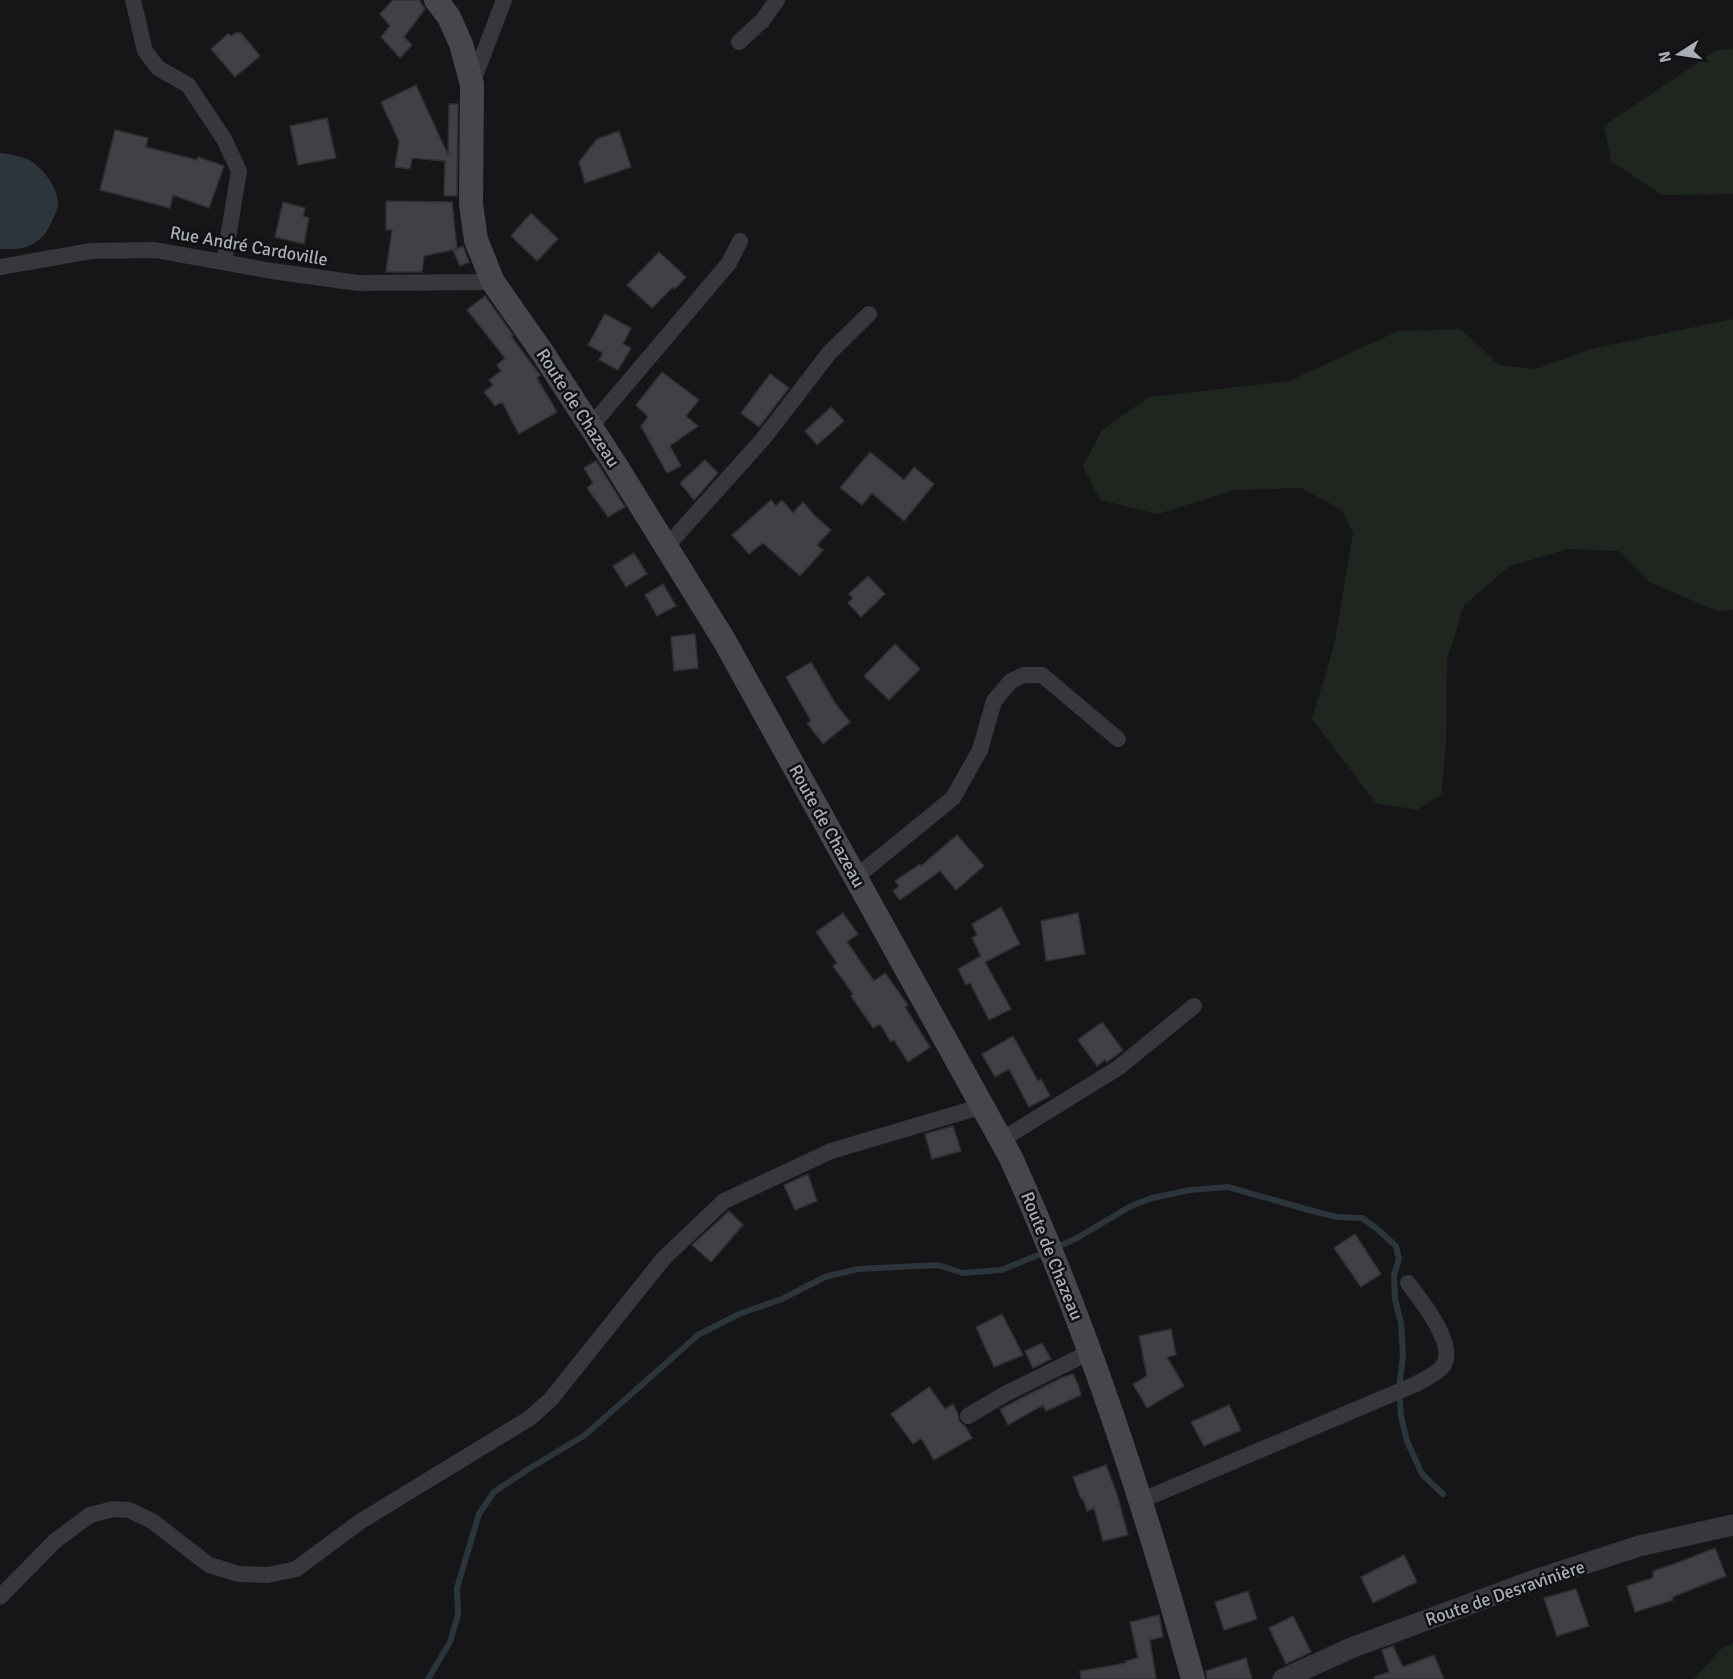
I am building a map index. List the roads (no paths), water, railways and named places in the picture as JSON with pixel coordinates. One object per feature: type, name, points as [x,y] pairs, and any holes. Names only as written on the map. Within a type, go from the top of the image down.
[{"type":"main road","name":"Route de Chazeau","points":[[436,0],[449,17],[461,44],[472,84],[471,204],[476,240],[493,282],[591,426],[724,640],[1011,1158],[1038,1217],[1090,1352],[1163,1571],[1193,1679]]},
{"type":"street","points":[[133,0],[145,51],[158,68],[188,85],[224,139],[239,171],[224,262]]},
{"type":"street","points":[[472,84],[504,0]]},
{"type":"street","points":[[739,42],[762,21],[777,0]]},
{"type":"street","points":[[591,426],[729,263],[740,241]]},
{"type":"street","name":"Rue André Cardoville","points":[[0,267],[91,250],[155,250],[272,271],[358,283],[493,282]]},
{"type":"street","points":[[666,547],[762,439],[831,352],[869,314]]},
{"type":"street","points":[[856,878],[953,798],[980,750],[994,701],[1011,681],[1024,675],[1042,675],[1118,739]]},
{"type":"street","points":[[1001,1140],[1118,1068],[1194,1006]]},
{"type":"street","points":[[0,1597],[55,1541],[90,1515],[113,1509],[129,1510],[152,1521],[209,1565],[239,1574],[268,1575],[296,1569],[361,1521],[530,1418],[551,1399],[664,1258],[724,1201],[831,1151],[983,1106]]},
{"type":"street","points":[[1140,1501],[1416,1384],[1436,1372],[1444,1364],[1446,1352],[1442,1335],[1431,1313],[1408,1282]]},
{"type":"street","points":[[968,1416],[1005,1394],[1090,1352]]},
{"type":"street","name":"Route de Desravinière","points":[[1283,1679],[1351,1648],[1529,1582],[1639,1546],[1733,1525]]},
{"type":"waterway","points":[[1055,1248],[1077,1238],[1131,1206],[1152,1198],[1190,1190],[1228,1187],[1337,1217],[1362,1218],[1396,1246],[1399,1259],[1394,1275],[1395,1299],[1401,1323],[1403,1355],[1399,1388],[1401,1416],[1407,1441],[1422,1474],[1443,1494]]},
{"type":"waterway","points":[[428,1679],[450,1642],[458,1615],[457,1588],[479,1514],[494,1492],[585,1435],[698,1335],[739,1314],[782,1299],[825,1277],[858,1269],[938,1265],[963,1273],[1001,1270],[1046,1252]]}]
